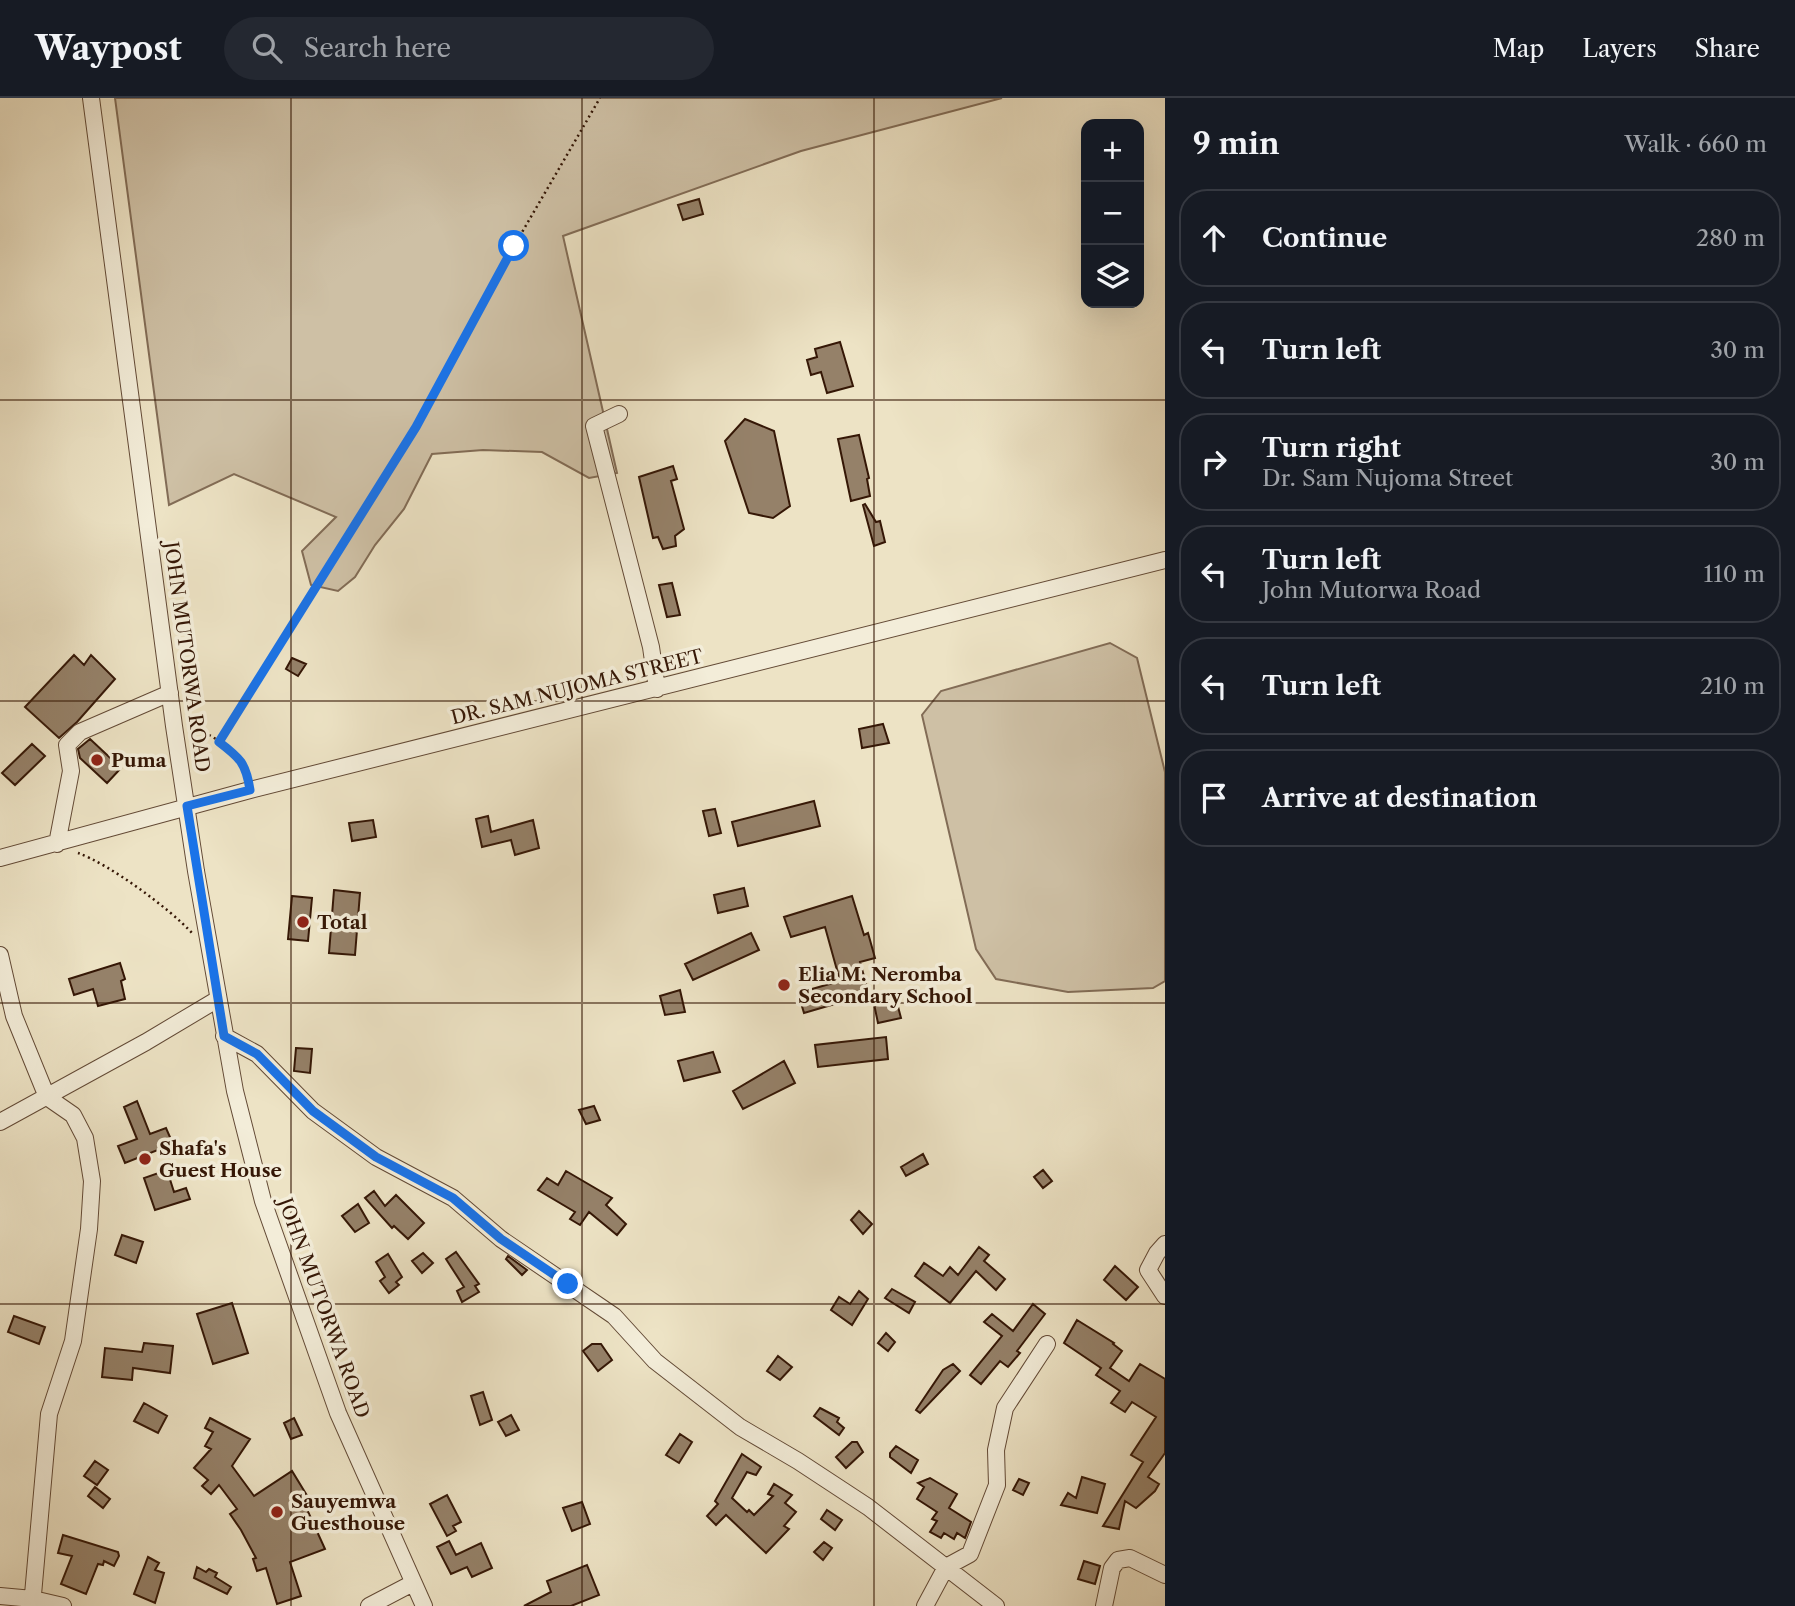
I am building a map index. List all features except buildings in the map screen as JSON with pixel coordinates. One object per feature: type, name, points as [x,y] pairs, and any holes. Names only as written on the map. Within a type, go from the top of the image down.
[{"type":"street","name":"JOHN MUTORWA ROAD","points":[[91,98],[174,726],[224,1036],[243,1125],[262,1201],[338,1413],[424,1606]]},
{"type":"street","points":[[619,414],[594,426],[651,648],[657,689]]},
{"type":"street","name":"DR. SAM NUJOMA STREET","points":[[0,858],[187,806],[1165,560]]},
{"type":"street","points":[[57,844],[69,794],[71,771],[67,745],[80,732],[170,694]]},
{"type":"street","points":[[0,955],[14,1016],[47,1097],[73,1115],[85,1138],[92,1181],[89,1229],[73,1341],[49,1414],[33,1602]]},
{"type":"street","points":[[0,1122],[218,999]]},
{"type":"street","points":[[224,1036],[257,1054],[313,1111],[376,1157],[453,1198],[501,1239],[614,1316],[655,1361],[740,1427],[868,1507],[996,1606]]},
{"type":"street","points":[[1165,1244],[1149,1270],[1165,1296]]},
{"type":"street","points":[[925,1606],[946,1567],[970,1554],[997,1485],[996,1450],[1005,1408],[1047,1344]]},
{"type":"street","points":[[1104,1606],[1112,1568],[1118,1560],[1130,1558],[1165,1575]]},
{"type":"street","points":[[369,1606],[413,1583]]},
{"type":"street","points":[[0,1596],[63,1606]]},
{"type":"path","points":[[219,742],[416,427],[514,246],[600,98]]},
{"type":"path","points":[[174,726],[188,726],[201,731],[239,757],[247,770],[250,790]]},
{"type":"path","points":[[57,844],[94,858],[112,869],[174,916],[195,937]]},
{"type":"shaded area","points":[[115,98],[1002,98],[801,151],[563,236],[617,473],[589,478],[542,452],[483,450],[432,454],[404,509],[375,545],[355,577],[338,591],[311,585],[302,551],[336,517],[234,474],[169,505]]},
{"type":"shaded area","points":[[1110,643],[1137,658],[1165,772],[1165,981],[1153,988],[1068,992],[996,979],[976,949],[922,715],[941,691]]},
{"type":"place","name":"Puma","points":[[97,760]]},
{"type":"place","name":"Total","points":[[303,922]]},
{"type":"place","name":"Elia M. Neromba Secondary School","points":[[784,985]]},
{"type":"place","name":"Shafa's Guest House","points":[[145,1159]]},
{"type":"place","name":"Sauyemwa Guesthouse","points":[[277,1512]]},
{"type":"route","points":[[514,246],[416,427],[219,742],[239,757],[247,770],[250,790],[187,806],[224,1036],[257,1054],[313,1111],[376,1157],[453,1198],[501,1239],[568,1284]]}]
